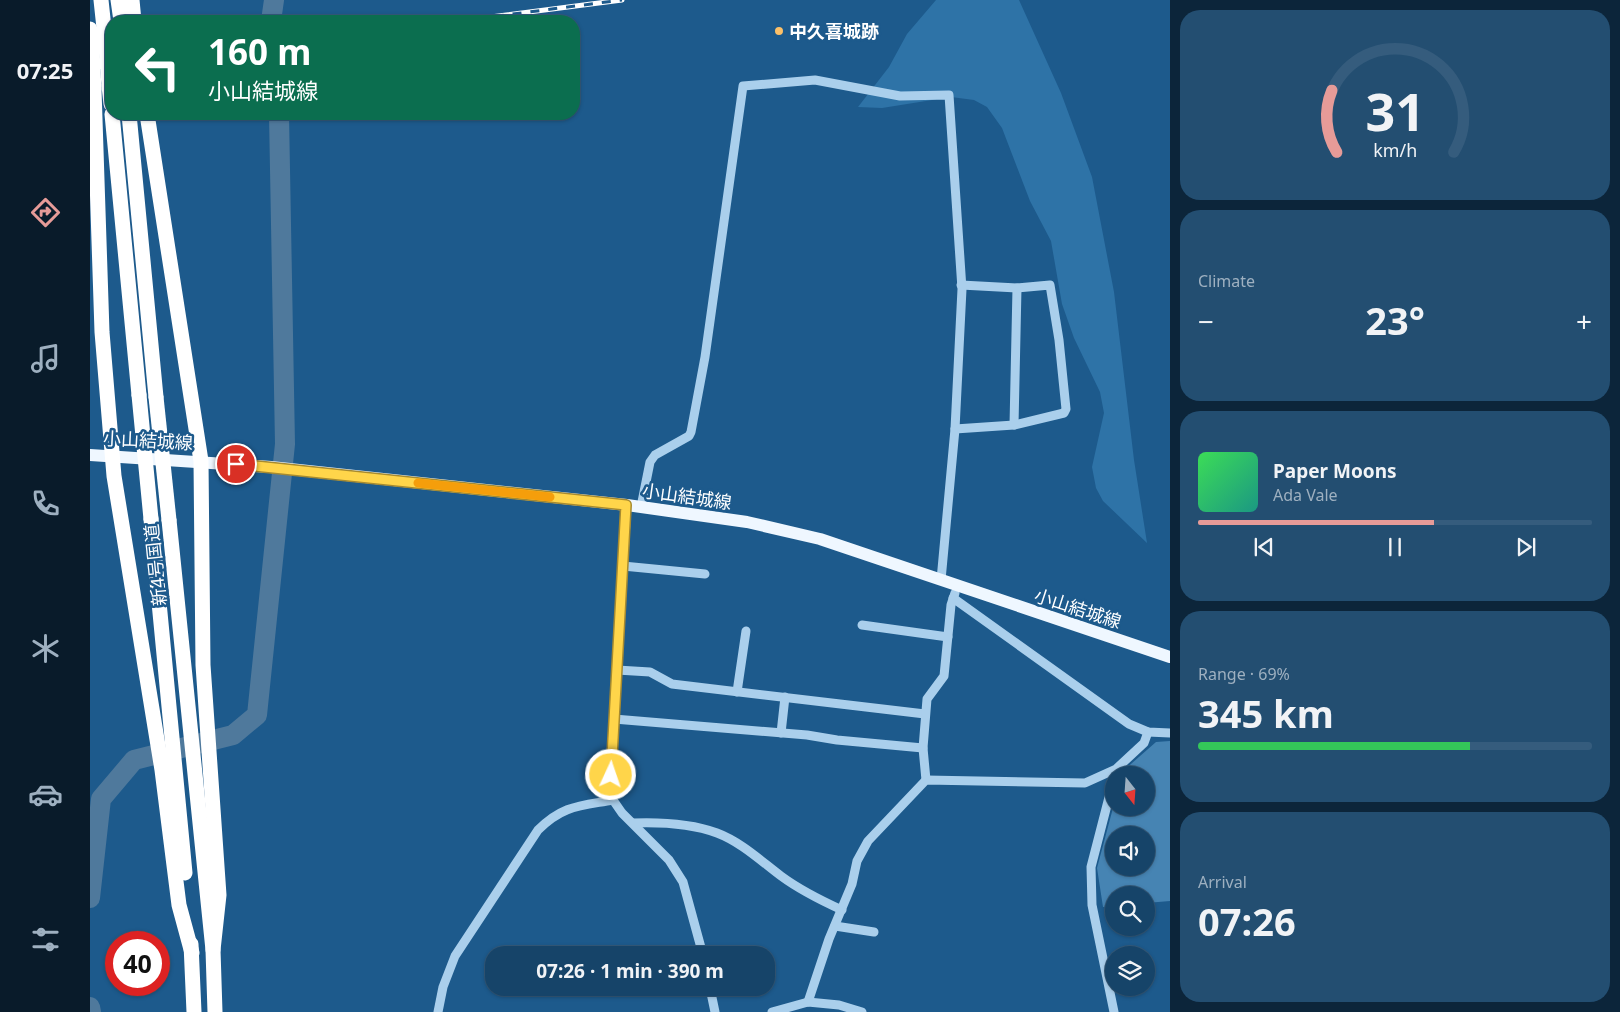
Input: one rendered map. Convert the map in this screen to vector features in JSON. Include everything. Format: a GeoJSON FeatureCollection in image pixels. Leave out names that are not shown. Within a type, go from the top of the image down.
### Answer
{"type":"FeatureCollection","features":[{"type":"Feature","properties":{"kind":"highway"},"geometry":{"type":"LineString","coordinates":[[101,0],[99,48],[94,89],[102,332],[112,455],[157,742],[169,767]]}},
{"type":"Feature","properties":{"kind":"highway"},"geometry":{"type":"LineString","coordinates":[[118,0],[119,15]]}},
{"type":"Feature","properties":{"kind":"highway"},"geometry":{"type":"LineString","coordinates":[[132,0],[133,15]]}},
{"type":"Feature","properties":{"kind":"highway"},"geometry":{"type":"LineString","coordinates":[[90,29],[99,48],[105,69]]}},
{"type":"Feature","properties":{"kind":"highway","name":"新4号国道"},"geometry":{"type":"LineString","coordinates":[[113,120],[173,737],[169,767],[192,953],[194,1012]]}},
{"type":"Feature","properties":{"kind":"highway","name":"新4号国道"},"geometry":{"type":"LineString","coordinates":[[130,120],[192,761],[213,950],[215,1012]]}},
{"type":"Feature","properties":{"kind":"highway"},"geometry":{"type":"LineString","coordinates":[[148,120],[201,461],[203,665],[219,895],[213,950]]}},
{"type":"Feature","properties":{"kind":"main road","name":"小山結城線"},"geometry":{"type":"LineString","coordinates":[[90,455],[271,467],[626,505],[764,525],[820,539],[941,580],[955,592],[1170,657]]}},
{"type":"Feature","properties":{"kind":"street"},"geometry":{"type":"LineString","coordinates":[[641,507],[650,462],[655,455],[689,436],[691,432],[705,357],[743,86],[815,80],[900,96],[949,95],[961,285],[955,429],[941,580]]}},
{"type":"Feature","properties":{"kind":"street"},"geometry":{"type":"LineString","coordinates":[[955,429],[1014,425],[1064,413],[1066,409],[1059,340],[1050,285],[1017,288],[961,285]]}},
{"type":"Feature","properties":{"kind":"street"},"geometry":{"type":"LineString","coordinates":[[1014,425],[1017,288]]}},
{"type":"Feature","properties":{"kind":"street"},"geometry":{"type":"LineString","coordinates":[[626,505],[611,775],[614,800],[622,813],[670,860],[683,882],[701,946]]}},
{"type":"Feature","properties":{"kind":"street"},"geometry":{"type":"LineString","coordinates":[[623,566],[705,574]]}},
{"type":"Feature","properties":{"kind":"street"},"geometry":{"type":"LineString","coordinates":[[926,780],[923,748],[927,699],[944,676],[955,592],[1129,724],[1148,732],[1170,733]]}},
{"type":"Feature","properties":{"kind":"street"},"geometry":{"type":"LineString","coordinates":[[862,625],[948,637]]}},
{"type":"Feature","properties":{"kind":"street"},"geometry":{"type":"LineString","coordinates":[[737,692],[746,631]]}},
{"type":"Feature","properties":{"kind":"street"},"geometry":{"type":"LineString","coordinates":[[617,670],[650,672],[672,684],[926,714]]}},
{"type":"Feature","properties":{"kind":"street"},"geometry":{"type":"LineString","coordinates":[[781,733],[785,697]]}},
{"type":"Feature","properties":{"kind":"street"},"geometry":{"type":"LineString","coordinates":[[614,719],[781,733],[923,748]]}},
{"type":"Feature","properties":{"kind":"street"},"geometry":{"type":"LineString","coordinates":[[1122,766],[1144,743],[1148,732]]}},
{"type":"Feature","properties":{"kind":"street"},"geometry":{"type":"LineString","coordinates":[[808,1002],[852,884],[857,861],[868,841],[926,780],[1085,783],[1105,777]]}},
{"type":"Feature","properties":{"kind":"street"},"geometry":{"type":"LineString","coordinates":[[438,1012],[443,987],[455,956],[538,830],[554,814],[573,807],[614,800]]}},
{"type":"Feature","properties":{"kind":"street"},"geometry":{"type":"LineString","coordinates":[[1105,813],[1091,868],[1092,905],[1114,1012]]}},
{"type":"Feature","properties":{"kind":"street"},"geometry":{"type":"LineString","coordinates":[[633,823],[662,822],[691,826],[718,833],[746,848],[810,895],[842,910]]}},
{"type":"Feature","properties":{"kind":"street"},"geometry":{"type":"LineString","coordinates":[[835,926],[874,932]]}},
{"type":"Feature","properties":{"kind":"street"},"geometry":{"type":"LineString","coordinates":[[712,996],[715,1012]]}},
{"type":"Feature","properties":{"kind":"street"},"geometry":{"type":"LineString","coordinates":[[772,1012],[808,1002],[839,1006],[862,1012]]}},
{"type":"Feature","properties":{"kind":"shaded area"},"geometry":{"type":"Polygon","coordinates":[[[936,0],[1019,0],[1061,93],[1092,177],[1114,292],[1134,460],[1147,543],[1103,501],[1096,488],[1092,467],[1104,413],[1100,392],[1074,338],[1062,304],[1051,241],[1030,201],[1002,128],[987,107],[974,100],[951,97],[882,108],[858,107],[889,67],[907,34],[936,0]]]}},
{"type":"Feature","properties":{"kind":"building"},"geometry":{"type":"Polygon","coordinates":[[[1170,741],[1170,901],[1155,902],[1155,886],[1105,886],[1105,907],[1103,907],[1097,868],[1105,838],[1105,876],[1155,876],[1155,826],[1108,826],[1111,816],[1155,816],[1155,766],[1129,766],[1156,742],[1170,741]]]}},
{"type":"Feature","properties":{"kind":"waterway"},"geometry":{"type":"LineString","coordinates":[[272,15],[274,0]]}},
{"type":"Feature","properties":{"kind":"waterway"},"geometry":{"type":"LineString","coordinates":[[90,898],[101,799],[134,760],[233,735],[257,715],[285,444],[279,120]]}},
{"type":"Feature","properties":{"kind":"waterway"},"geometry":{"type":"LineString","coordinates":[[90,1007],[91,1012]]}},
{"type":"Feature","properties":{"kind":"railway"},"geometry":{"type":"LineString","coordinates":[[506,15],[622,0]]}},
{"type":"Feature","properties":{"kind":"railway"},"geometry":{"type":"LineString","coordinates":[[90,68],[105,66]]}},
{"type":"Feature","properties":{"kind":"slow traffic"},"geometry":{"type":"LineString","coordinates":[[418,483],[550,497]]}},
{"type":"Feature","properties":{"kind":"place","name":"中久喜城跡"},"geometry":{"type":"Point","coordinates":[779,31]}},
{"type":"Feature","properties":{"kind":"route"},"geometry":{"type":"LineString","coordinates":[[236,464],[626,505],[611,775]]}}]}
